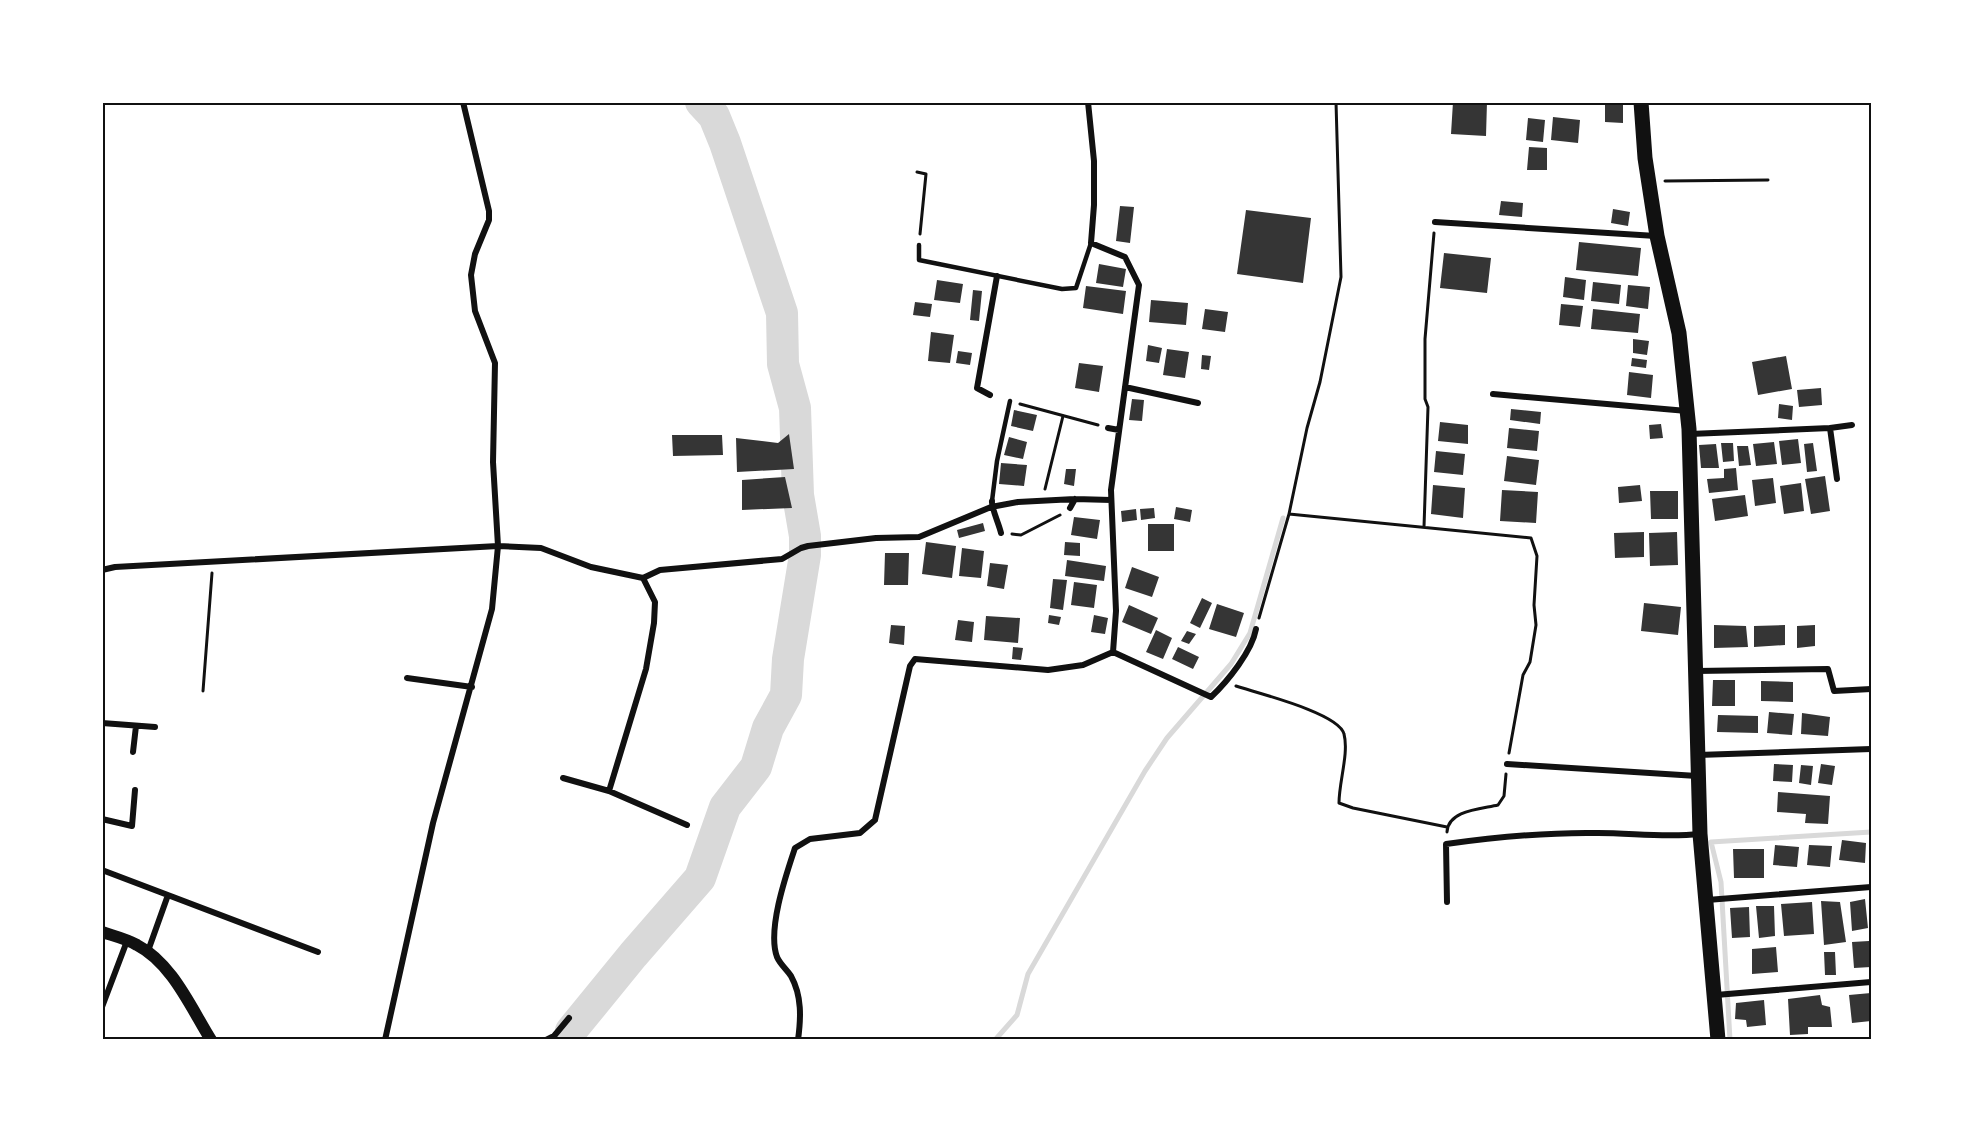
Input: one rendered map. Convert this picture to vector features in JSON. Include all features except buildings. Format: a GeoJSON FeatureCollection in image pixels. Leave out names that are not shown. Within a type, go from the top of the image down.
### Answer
{"type":"FeatureCollection","features":[{"type":"Feature","properties":{"kind":"main road"},"geometry":{"type":"LineString","coordinates":[[1641,102],[1648,181],[1657,236],[1679,333],[1689,434],[1700,834],[1712,899],[1719,995],[1718,1040]]}},
{"type":"Feature","properties":{"kind":"main road"},"geometry":{"type":"LineString","coordinates":[[102,932],[127,940],[148,951],[170,973],[211,1040]]}},
{"type":"Feature","properties":{"kind":"street"},"geometry":{"type":"LineString","coordinates":[[385,1040],[433,823],[492,609],[498,546],[493,462],[495,363],[475,311],[471,275],[489,220],[489,211],[463,102]]}},
{"type":"Feature","properties":{"kind":"street"},"geometry":{"type":"LineString","coordinates":[[1088,102],[1094,161],[1094,205],[1090,243],[1125,256],[1139,285],[1111,490],[1116,611],[1113,652]]}},
{"type":"Feature","properties":{"kind":"street"},"geometry":{"type":"LineString","coordinates":[[1435,222],[1657,236]]}},
{"type":"Feature","properties":{"kind":"street"},"geometry":{"type":"LineString","coordinates":[[990,395],[977,388],[997,276]]}},
{"type":"Feature","properties":{"kind":"street"},"geometry":{"type":"LineString","coordinates":[[1125,387],[1198,403]]}},
{"type":"Feature","properties":{"kind":"street"},"geometry":{"type":"LineString","coordinates":[[1493,394],[1687,411]]}},
{"type":"Feature","properties":{"kind":"street"},"geometry":{"type":"LineString","coordinates":[[1689,434],[1830,429],[1852,425]]}},
{"type":"Feature","properties":{"kind":"street"},"geometry":{"type":"LineString","coordinates":[[1108,428],[1119,430]]}},
{"type":"Feature","properties":{"kind":"street"},"geometry":{"type":"LineString","coordinates":[[1830,429],[1837,479]]}},
{"type":"Feature","properties":{"kind":"street"},"geometry":{"type":"LineString","coordinates":[[102,570],[498,546],[541,548],[591,567],[643,578],[660,570],[782,558],[805,547],[876,538],[918,537],[992,504],[1045,498],[1111,500]]}},
{"type":"Feature","properties":{"kind":"street"},"geometry":{"type":"LineString","coordinates":[[1070,508],[1075,499]]}},
{"type":"Feature","properties":{"kind":"street"},"geometry":{"type":"LineString","coordinates":[[992,504],[998,516],[1001,533]]}},
{"type":"Feature","properties":{"kind":"street"},"geometry":{"type":"LineString","coordinates":[[609,791],[646,669],[652,635],[655,602],[643,578]]}},
{"type":"Feature","properties":{"kind":"street"},"geometry":{"type":"LineString","coordinates":[[798,1040],[800,1000],[791,976],[778,959],[774,938],[783,882],[795,848],[810,840],[860,833],[875,820],[910,666],[915,659],[1048,670],[1083,665],[1113,652],[1211,697],[1225,683],[1254,639],[1256,629]]}},
{"type":"Feature","properties":{"kind":"street"},"geometry":{"type":"LineString","coordinates":[[1695,671],[1828,669],[1834,691],[1871,689]]}},
{"type":"Feature","properties":{"kind":"street"},"geometry":{"type":"LineString","coordinates":[[408,678],[472,687]]}},
{"type":"Feature","properties":{"kind":"street"},"geometry":{"type":"LineString","coordinates":[[102,723],[155,727]]}},
{"type":"Feature","properties":{"kind":"street"},"geometry":{"type":"LineString","coordinates":[[133,752],[136,726]]}},
{"type":"Feature","properties":{"kind":"street"},"geometry":{"type":"LineString","coordinates":[[1697,755],[1871,749]]}},
{"type":"Feature","properties":{"kind":"street"},"geometry":{"type":"LineString","coordinates":[[1508,764],[1698,776]]}},
{"type":"Feature","properties":{"kind":"street"},"geometry":{"type":"LineString","coordinates":[[563,778],[609,791],[687,825]]}},
{"type":"Feature","properties":{"kind":"street"},"geometry":{"type":"LineString","coordinates":[[102,819],[132,826],[135,790]]}},
{"type":"Feature","properties":{"kind":"street"},"geometry":{"type":"LineString","coordinates":[[1447,902],[1446,844],[1531,833],[1682,836],[1700,834]]}},
{"type":"Feature","properties":{"kind":"street"},"geometry":{"type":"LineString","coordinates":[[102,870],[318,952]]}},
{"type":"Feature","properties":{"kind":"street"},"geometry":{"type":"LineString","coordinates":[[1712,899],[1871,887]]}},
{"type":"Feature","properties":{"kind":"street"},"geometry":{"type":"LineString","coordinates":[[148,951],[168,895]]}},
{"type":"Feature","properties":{"kind":"street"},"geometry":{"type":"LineString","coordinates":[[102,1007],[127,940]]}},
{"type":"Feature","properties":{"kind":"street"},"geometry":{"type":"LineString","coordinates":[[1719,995],[1871,982]]}},
{"type":"Feature","properties":{"kind":"street"},"geometry":{"type":"LineString","coordinates":[[546,1040],[554,1036],[569,1018]]}},
{"type":"Feature","properties":{"kind":"lane"},"geometry":{"type":"LineString","coordinates":[[919,245],[919,261],[1062,289],[1076,288],[1090,243]]}},
{"type":"Feature","properties":{"kind":"lane"},"geometry":{"type":"LineString","coordinates":[[992,504],[997,461],[1010,401]]}},
{"type":"Feature","properties":{"kind":"path"},"geometry":{"type":"LineString","coordinates":[[1256,629],[1289,514],[1307,428],[1320,382],[1341,277],[1336,102]]}},
{"type":"Feature","properties":{"kind":"path"},"geometry":{"type":"LineString","coordinates":[[917,171],[926,174],[919,245]]}},
{"type":"Feature","properties":{"kind":"path"},"geometry":{"type":"LineString","coordinates":[[1648,181],[1768,180]]}},
{"type":"Feature","properties":{"kind":"path"},"geometry":{"type":"LineString","coordinates":[[1424,527],[1428,407],[1425,399],[1425,339],[1435,222]]}},
{"type":"Feature","properties":{"kind":"path"},"geometry":{"type":"LineString","coordinates":[[1010,401],[1108,428]]}},
{"type":"Feature","properties":{"kind":"path"},"geometry":{"type":"LineString","coordinates":[[1045,498],[1063,416]]}},
{"type":"Feature","properties":{"kind":"path"},"geometry":{"type":"LineString","coordinates":[[1001,533],[1021,535],[1070,508]]}},
{"type":"Feature","properties":{"kind":"path"},"geometry":{"type":"LineString","coordinates":[[1289,514],[1531,538],[1537,556],[1534,605],[1536,625],[1530,662],[1523,675],[1504,796],[1498,805],[1461,813],[1453,818],[1447,827],[1446,844]]}},
{"type":"Feature","properties":{"kind":"path"},"geometry":{"type":"LineString","coordinates":[[203,691],[212,562]]}},
{"type":"Feature","properties":{"kind":"path"},"geometry":{"type":"LineString","coordinates":[[1225,683],[1303,707],[1335,721],[1344,731],[1345,743],[1339,803],[1353,808],[1447,827]]}},
{"type":"Feature","properties":{"kind":"waterway"},"geometry":{"type":"LineString","coordinates":[[571,1031],[700,878],[725,807],[756,767],[768,728],[786,695],[788,659],[805,555],[805,536],[798,495],[795,408],[783,364],[782,313],[725,143],[714,116],[701,102]]}},
{"type":"Feature","properties":{"kind":"waterway"},"geometry":{"type":"LineString","coordinates":[[995,1040],[1017,1015],[1028,974],[1145,771],[1167,738],[1231,664],[1250,633],[1283,518]]}},
{"type":"Feature","properties":{"kind":"waterway"},"geometry":{"type":"LineString","coordinates":[[1730,1040],[1721,882],[1711,842],[1871,832]]}}]}
